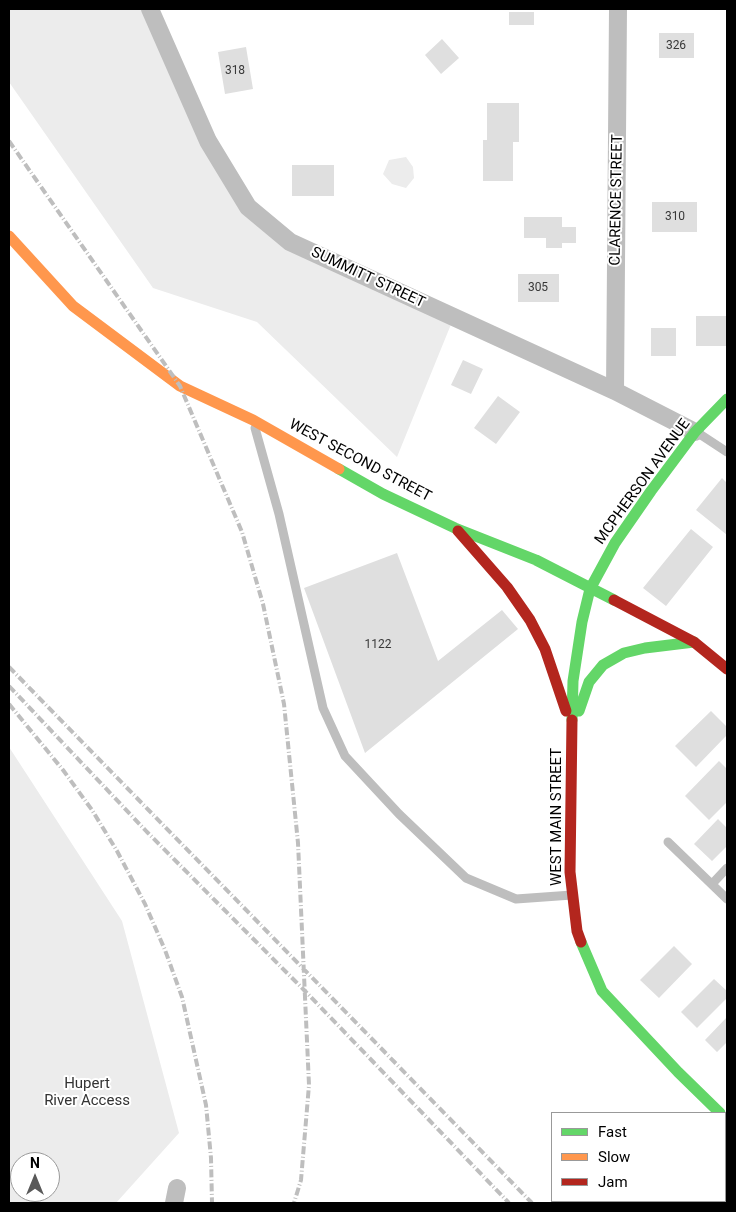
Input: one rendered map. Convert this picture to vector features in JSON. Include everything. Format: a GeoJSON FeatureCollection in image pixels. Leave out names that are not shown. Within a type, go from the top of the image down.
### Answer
{"type":"FeatureCollection","features":[{"type":"Feature","properties":{"kind":"main road","name":"WEST SECOND STREET"},"geometry":{"type":"LineString","coordinates":[[9,236],[73,306],[180,386],[253,420],[383,494],[455,528],[536,560],[694,642],[727,669]]}},
{"type":"Feature","properties":{"kind":"main road","name":"MCPHERSON AVENUE"},"geometry":{"type":"LineString","coordinates":[[590,589],[615,543],[695,432],[727,399]]}},
{"type":"Feature","properties":{"kind":"main road"},"geometry":{"type":"LineString","coordinates":[[455,528],[507,587],[530,620],[545,649],[572,730]]}},
{"type":"Feature","properties":{"kind":"main road","name":"WEST MAIN STREET"},"geometry":{"type":"LineString","coordinates":[[590,589],[582,622],[573,681],[570,872],[577,931],[602,991],[678,1072],[719,1112]]}},
{"type":"Feature","properties":{"kind":"main road"},"geometry":{"type":"LineString","coordinates":[[572,730],[589,682],[603,665],[624,653],[645,648],[694,642]]}},
{"type":"Feature","properties":{"kind":"street","name":"SUMMITT STREET"},"geometry":{"type":"LineString","coordinates":[[150,9],[213,149],[248,207],[290,242],[615,391],[695,432]]}},
{"type":"Feature","properties":{"kind":"street","name":"CLARENCE STREET"},"geometry":{"type":"LineString","coordinates":[[615,391],[618,9]]}},
{"type":"Feature","properties":{"kind":"lane"},"geometry":{"type":"LineString","coordinates":[[253,420],[279,514],[323,708],[345,756],[399,814],[466,878],[516,900],[573,895]]}},
{"type":"Feature","properties":{"kind":"lane"},"geometry":{"type":"LineString","coordinates":[[695,432],[727,452]]}},
{"type":"Feature","properties":{"kind":"lane"},"geometry":{"type":"LineString","coordinates":[[668,842],[727,899]]}},
{"type":"Feature","properties":{"kind":"lane"},"geometry":{"type":"LineString","coordinates":[[712,884],[727,868]]}},
{"type":"Feature","properties":{"kind":"green space"},"geometry":{"type":"Polygon","coordinates":[[[9,9],[150,9],[248,207],[290,242],[454,317],[397,457],[257,322],[153,288],[9,82],[9,9]]]}},
{"type":"Feature","properties":{"kind":"green space"},"geometry":{"type":"Polygon","coordinates":[[[406,157],[413,167],[414,178],[406,188],[392,184],[383,174],[389,160],[406,157]]]}},
{"type":"Feature","properties":{"kind":"green space","name":"Hupert River Access"},"geometry":{"type":"Polygon","coordinates":[[[9,747],[122,921],[179,1133],[116,1203],[9,1203],[9,747]]]}},
{"type":"Feature","properties":{"kind":"building"},"geometry":{"type":"Polygon","coordinates":[[[509,12],[534,12],[534,25],[509,25],[509,12]]]}},
{"type":"Feature","properties":{"kind":"building"},"geometry":{"type":"Polygon","coordinates":[[[659,33],[694,33],[694,58],[659,58],[659,33]]]}},
{"type":"Feature","properties":{"kind":"building"},"geometry":{"type":"Polygon","coordinates":[[[442,39],[459,58],[441,74],[425,55],[442,39]]]}},
{"type":"Feature","properties":{"kind":"building"},"geometry":{"type":"Polygon","coordinates":[[[246,47],[253,89],[225,94],[218,52],[246,47]]]}},
{"type":"Feature","properties":{"kind":"building"},"geometry":{"type":"Polygon","coordinates":[[[487,103],[519,103],[519,142],[513,142],[513,181],[483,181],[483,140],[487,140],[487,103]]]}},
{"type":"Feature","properties":{"kind":"building"},"geometry":{"type":"Polygon","coordinates":[[[292,165],[334,165],[334,196],[292,196],[292,165]]]}},
{"type":"Feature","properties":{"kind":"building"},"geometry":{"type":"Polygon","coordinates":[[[652,202],[697,202],[697,232],[652,232],[652,202]]]}},
{"type":"Feature","properties":{"kind":"building"},"geometry":{"type":"Polygon","coordinates":[[[524,217],[562,217],[562,227],[576,227],[576,243],[562,243],[562,248],[546,248],[546,238],[524,238],[524,217]]]}},
{"type":"Feature","properties":{"kind":"building"},"geometry":{"type":"Polygon","coordinates":[[[518,274],[559,274],[559,302],[518,302],[518,274]]]}},
{"type":"Feature","properties":{"kind":"building"},"geometry":{"type":"Polygon","coordinates":[[[696,316],[727,316],[727,346],[696,346],[696,316]]]}},
{"type":"Feature","properties":{"kind":"building"},"geometry":{"type":"Polygon","coordinates":[[[651,328],[676,328],[676,356],[651,356],[651,328]]]}},
{"type":"Feature","properties":{"kind":"building"},"geometry":{"type":"Polygon","coordinates":[[[463,360],[483,369],[471,394],[451,385],[463,360]]]}},
{"type":"Feature","properties":{"kind":"building"},"geometry":{"type":"Polygon","coordinates":[[[498,396],[520,412],[496,444],[474,428],[498,396]]]}},
{"type":"Feature","properties":{"kind":"building"},"geometry":{"type":"Polygon","coordinates":[[[722,478],[727,483],[727,535],[696,510],[722,478]]]}},
{"type":"Feature","properties":{"kind":"building"},"geometry":{"type":"Polygon","coordinates":[[[691,529],[713,547],[666,606],[643,588],[691,529]]]}},
{"type":"Feature","properties":{"kind":"building"},"geometry":{"type":"Polygon","coordinates":[[[397,553],[438,661],[502,610],[518,629],[365,753],[304,588],[397,553]]]}},
{"type":"Feature","properties":{"kind":"building"},"geometry":{"type":"Polygon","coordinates":[[[711,711],[727,727],[727,735],[696,767],[675,746],[711,711]]]}},
{"type":"Feature","properties":{"kind":"building"},"geometry":{"type":"Polygon","coordinates":[[[719,761],[727,769],[727,802],[709,820],[685,796],[719,761]]]}},
{"type":"Feature","properties":{"kind":"building"},"geometry":{"type":"Polygon","coordinates":[[[718,819],[727,828],[727,846],[712,861],[694,844],[718,819]]]}},
{"type":"Feature","properties":{"kind":"building"},"geometry":{"type":"Polygon","coordinates":[[[674,946],[692,964],[659,998],[640,980],[674,946]]]}},
{"type":"Feature","properties":{"kind":"building"},"geometry":{"type":"Polygon","coordinates":[[[714,979],[727,991],[727,998],[697,1028],[681,1012],[714,979]]]}},
{"type":"Feature","properties":{"kind":"building"},"geometry":{"type":"Polygon","coordinates":[[[727,1017],[727,1042],[717,1052],[705,1040],[727,1017]]]}},
{"type":"Feature","properties":{"kind":"railway"},"geometry":{"type":"LineString","coordinates":[[9,141],[180,386],[242,532],[263,604],[284,704],[298,843],[309,1085],[301,1180],[294,1203]]}},
{"type":"Feature","properties":{"kind":"railway"},"geometry":{"type":"LineString","coordinates":[[9,667],[532,1203]]}},
{"type":"Feature","properties":{"kind":"railway"},"geometry":{"type":"LineString","coordinates":[[9,686],[147,832],[304,990],[509,1203]]}},
{"type":"Feature","properties":{"kind":"railway"},"geometry":{"type":"LineString","coordinates":[[9,704],[63,770],[92,810],[117,851],[145,904],[165,950],[182,997],[206,1105],[211,1158],[212,1203]]}},
{"type":"Feature","properties":{"kind":"traffic: fast"},"geometry":{"type":"LineString","coordinates":[[572,720],[573,681],[582,622],[590,589],[615,543],[651,491],[695,432],[727,399]]}},
{"type":"Feature","properties":{"kind":"traffic: fast"},"geometry":{"type":"LineString","coordinates":[[339,469],[383,494],[455,528],[536,560],[614,600]]}},
{"type":"Feature","properties":{"kind":"traffic: fast"},"geometry":{"type":"LineString","coordinates":[[579,711],[589,682],[603,665],[624,653],[645,648],[694,642]]}},
{"type":"Feature","properties":{"kind":"traffic: fast"},"geometry":{"type":"LineString","coordinates":[[581,942],[602,991],[678,1072],[719,1112]]}},
{"type":"Feature","properties":{"kind":"traffic: slow"},"geometry":{"type":"LineString","coordinates":[[9,236],[73,306],[180,386],[253,420],[339,469]]}},
{"type":"Feature","properties":{"kind":"traffic: jam"},"geometry":{"type":"LineString","coordinates":[[458,531],[507,587],[530,620],[545,649],[566,711]]}},
{"type":"Feature","properties":{"kind":"traffic: jam"},"geometry":{"type":"LineString","coordinates":[[614,600],[694,642],[727,669]]}},
{"type":"Feature","properties":{"kind":"traffic: jam"},"geometry":{"type":"LineString","coordinates":[[572,720],[570,872],[577,931],[581,942]]}}]}
